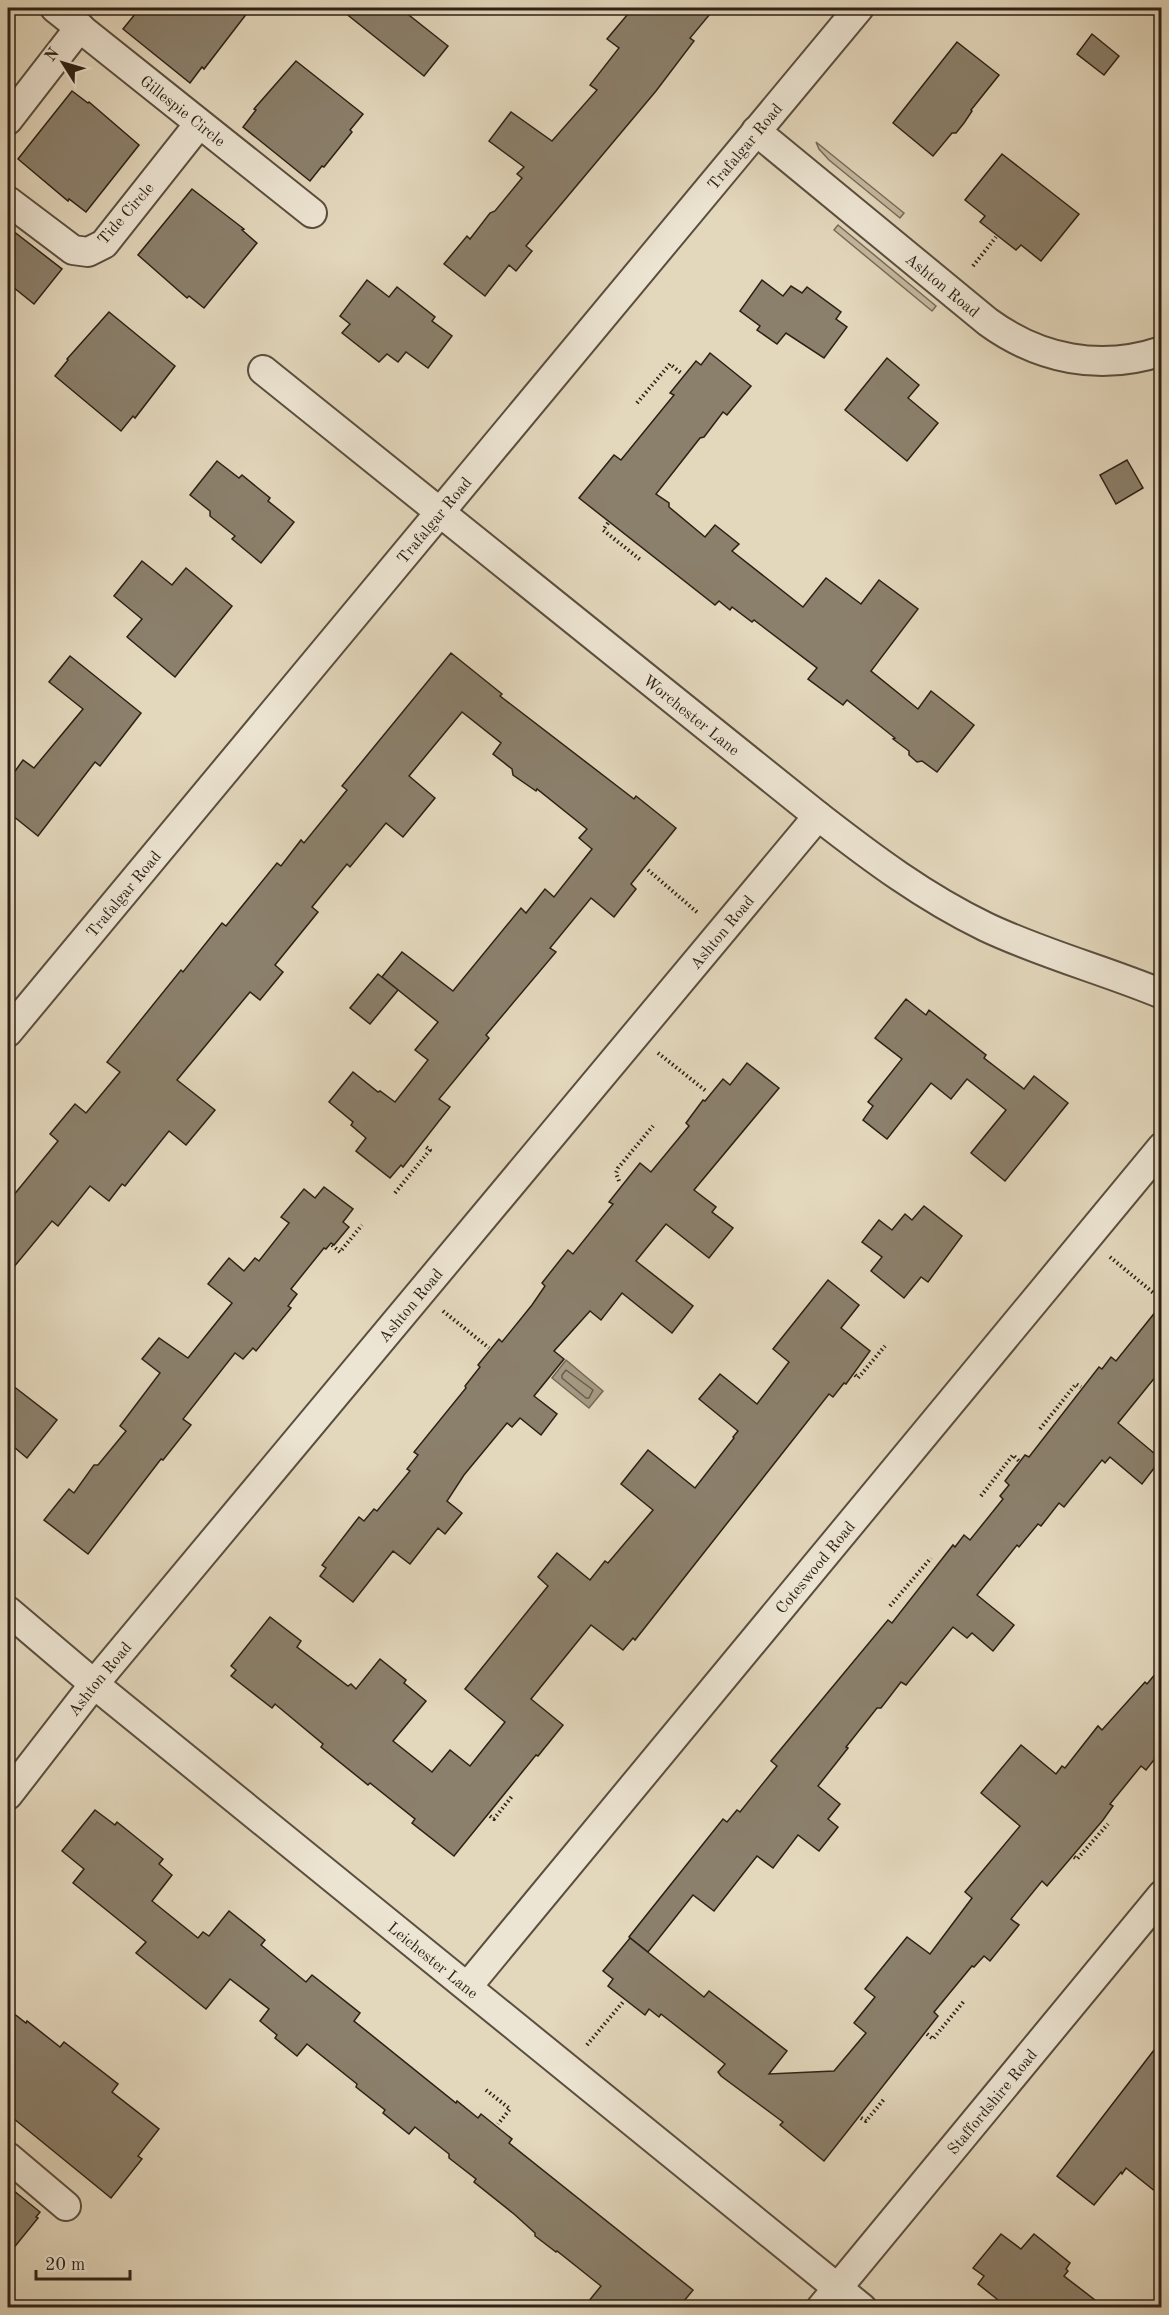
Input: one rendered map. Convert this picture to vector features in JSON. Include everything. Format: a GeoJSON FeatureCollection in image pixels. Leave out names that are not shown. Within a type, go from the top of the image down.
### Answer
{"type":"FeatureCollection","features":[{"type":"Feature","properties":{"kind":"street","name":"Gillespie Circle"},"geometry":{"type":"LineString","coordinates":[[55,8],[312,213]]}},
{"type":"Feature","properties":{"kind":"street","name":"Trafalgar Road"},"geometry":{"type":"LineString","coordinates":[[8,1032],[438,511],[859,8]]}},
{"type":"Feature","properties":{"kind":"street"},"geometry":{"type":"LineString","coordinates":[[8,120],[80,27]]}},
{"type":"Feature","properties":{"kind":"street","name":"Tide Circle"},"geometry":{"type":"LineString","coordinates":[[8,201],[73,250],[88,252],[104,244],[198,124]]}},
{"type":"Feature","properties":{"kind":"street","name":"Ashton Road"},"geometry":{"type":"LineString","coordinates":[[756,131],[988,322],[1019,342],[1060,358],[1084,361],[1112,362],[1161,351]]}},
{"type":"Feature","properties":{"kind":"street","name":"Worchester Lane"},"geometry":{"type":"LineString","coordinates":[[263,370],[885,868],[925,895],[986,927],[1048,954],[1122,977],[1161,994]]}},
{"type":"Feature","properties":{"kind":"street","name":"Ashton Road"},"geometry":{"type":"LineString","coordinates":[[8,1795],[94,1684],[818,816]]}},
{"type":"Feature","properties":{"kind":"street","name":"Coteswood Road"},"geometry":{"type":"LineString","coordinates":[[468,1986],[1161,1147]]}},
{"type":"Feature","properties":{"kind":"street","name":"Leichester Lane"},"geometry":{"type":"LineString","coordinates":[[8,1611],[94,1684],[468,1986],[829,2297],[862,2307]]}},
{"type":"Feature","properties":{"kind":"street","name":"Staffordshire Road"},"geometry":{"type":"LineString","coordinates":[[829,2297],[1161,1895]]}},
{"type":"Feature","properties":{"kind":"street"},"geometry":{"type":"LineString","coordinates":[[8,2157],[66,2206]]}},
{"type":"Feature","properties":{"kind":"path"},"geometry":{"type":"LineString","coordinates":[[973,266],[996,237]]}},
{"type":"Feature","properties":{"kind":"path"},"geometry":{"type":"LineString","coordinates":[[637,403],[670,364],[682,374]]}},
{"type":"Feature","properties":{"kind":"path"},"geometry":{"type":"LineString","coordinates":[[608,523],[603,530],[642,561]]}},
{"type":"Feature","properties":{"kind":"path"},"geometry":{"type":"LineString","coordinates":[[648,870],[703,918]]}},
{"type":"Feature","properties":{"kind":"path"},"geometry":{"type":"LineString","coordinates":[[652,1049],[706,1091]]}},
{"type":"Feature","properties":{"kind":"path"},"geometry":{"type":"LineString","coordinates":[[619,1181],[616,1173],[618,1168],[653,1126]]}},
{"type":"Feature","properties":{"kind":"path"},"geometry":{"type":"LineString","coordinates":[[395,1193],[430,1150],[425,1146]]}},
{"type":"Feature","properties":{"kind":"path"},"geometry":{"type":"LineString","coordinates":[[332,1245],[340,1252],[362,1225]]}},
{"type":"Feature","properties":{"kind":"path"},"geometry":{"type":"LineString","coordinates":[[1104,1252],[1156,1294]]}},
{"type":"Feature","properties":{"kind":"path"},"geometry":{"type":"LineString","coordinates":[[437,1307],[489,1348]]}},
{"type":"Feature","properties":{"kind":"path"},"geometry":{"type":"LineString","coordinates":[[855,1375],[858,1378],[885,1346]]}},
{"type":"Feature","properties":{"kind":"path"},"geometry":{"type":"LineString","coordinates":[[1040,1429],[1076,1384],[1081,1387]]}},
{"type":"Feature","properties":{"kind":"path"},"geometry":{"type":"LineString","coordinates":[[981,1496],[1013,1455],[1019,1461]]}},
{"type":"Feature","properties":{"kind":"path"},"geometry":{"type":"LineString","coordinates":[[890,1606],[931,1558]]}},
{"type":"Feature","properties":{"kind":"path"},"geometry":{"type":"LineString","coordinates":[[490,1816],[494,1819],[513,1795]]}},
{"type":"Feature","properties":{"kind":"path"},"geometry":{"type":"LineString","coordinates":[[1074,1857],[1077,1859],[1108,1824]]}},
{"type":"Feature","properties":{"kind":"path"},"geometry":{"type":"LineString","coordinates":[[927,2034],[933,2039],[964,2001]]}},
{"type":"Feature","properties":{"kind":"path"},"geometry":{"type":"LineString","coordinates":[[583,2050],[623,2002]]}},
{"type":"Feature","properties":{"kind":"path"},"geometry":{"type":"LineString","coordinates":[[486,2090],[510,2109],[498,2124]]}},
{"type":"Feature","properties":{"kind":"path"},"geometry":{"type":"LineString","coordinates":[[861,2118],[866,2121],[885,2097]]}},
{"type":"Feature","properties":{"kind":"shaded area"},"geometry":{"type":"Polygon","coordinates":[[[816,142],[904,213],[900,218],[829,160],[816,142]]]}},
{"type":"Feature","properties":{"kind":"shaded area"},"geometry":{"type":"Polygon","coordinates":[[[838,225],[936,306],[932,311],[834,230],[838,225]]]}},
{"type":"Feature","properties":{"kind":"water"},"geometry":{"type":"Polygon","coordinates":[[[566,1360],[603,1391],[589,1408],[552,1378],[566,1360]]]}},
{"type":"Feature","properties":{"kind":"building"},"geometry":{"type":"Polygon","coordinates":[[[140,8],[251,8],[204,69],[202,67],[190,83],[123,29],[140,8]]]}},
{"type":"Feature","properties":{"kind":"building"},"geometry":{"type":"Polygon","coordinates":[[[339,8],[400,8],[448,46],[424,76],[339,8]]]}},
{"type":"Feature","properties":{"kind":"building"},"geometry":{"type":"Polygon","coordinates":[[[633,8],[715,8],[690,38],[694,41],[656,91],[526,246],[532,251],[516,271],[509,265],[485,296],[444,264],[467,236],[470,239],[522,178],[517,174],[524,167],[489,141],[511,112],[552,141],[597,90],[590,85],[619,48],[607,39],[633,8]]]}},
{"type":"Feature","properties":{"kind":"building"},"geometry":{"type":"Polygon","coordinates":[[[1092,34],[1119,56],[1104,75],[1077,54],[1092,34]]]}},
{"type":"Feature","properties":{"kind":"building"},"geometry":{"type":"Polygon","coordinates":[[[957,42],[999,75],[956,133],[952,133],[933,156],[893,123],[957,42]]]}},
{"type":"Feature","properties":{"kind":"building"},"geometry":{"type":"Polygon","coordinates":[[[296,61],[363,114],[350,130],[352,132],[310,181],[243,127],[256,110],[254,109],[296,61]]]}},
{"type":"Feature","properties":{"kind":"building"},"geometry":{"type":"Polygon","coordinates":[[[72,91],[89,102],[139,145],[86,212],[69,199],[68,201],[18,159],[72,91]]]}},
{"type":"Feature","properties":{"kind":"building"},"geometry":{"type":"Polygon","coordinates":[[[1002,154],[1079,214],[1041,261],[1021,245],[1016,250],[980,222],[985,216],[965,200],[1002,154]]]}},
{"type":"Feature","properties":{"kind":"building"},"geometry":{"type":"Polygon","coordinates":[[[192,189],[244,229],[242,230],[257,243],[204,308],[189,296],[187,298],[138,255],[192,189]]]}},
{"type":"Feature","properties":{"kind":"building"},"geometry":{"type":"Polygon","coordinates":[[[8,227],[62,269],[34,304],[8,283],[8,227]]]}},
{"type":"Feature","properties":{"kind":"building"},"geometry":{"type":"Polygon","coordinates":[[[367,280],[389,297],[397,287],[435,317],[432,321],[452,336],[428,368],[406,352],[398,362],[387,354],[379,362],[342,333],[350,324],[340,316],[367,280]]]}},
{"type":"Feature","properties":{"kind":"building"},"geometry":{"type":"Polygon","coordinates":[[[762,280],[783,296],[791,286],[802,293],[807,287],[841,312],[836,319],[847,327],[824,358],[786,333],[777,344],[757,330],[760,326],[740,311],[762,280]]]}},
{"type":"Feature","properties":{"kind":"building"},"geometry":{"type":"Polygon","coordinates":[[[109,312],[175,366],[135,418],[133,416],[121,431],[55,376],[109,312]]]}},
{"type":"Feature","properties":{"kind":"building"},"geometry":{"type":"Polygon","coordinates":[[[710,353],[751,386],[727,415],[723,412],[704,437],[700,438],[656,494],[669,503],[669,507],[705,537],[715,525],[739,544],[732,551],[803,607],[826,578],[861,604],[879,580],[918,609],[871,671],[918,709],[931,691],[974,725],[937,772],[922,761],[917,762],[909,755],[909,751],[893,739],[895,738],[847,700],[843,705],[808,679],[817,668],[754,620],[752,622],[732,607],[730,610],[719,601],[715,605],[579,498],[614,455],[621,460],[674,395],[670,393],[696,361],[701,365],[710,353]]]}},
{"type":"Feature","properties":{"kind":"building"},"geometry":{"type":"Polygon","coordinates":[[[887,358],[919,385],[908,398],[938,423],[907,461],[845,410],[887,358]]]}},
{"type":"Feature","properties":{"kind":"building"},"geometry":{"type":"Polygon","coordinates":[[[1127,460],[1143,488],[1116,504],[1100,475],[1127,460]]]}},
{"type":"Feature","properties":{"kind":"building"},"geometry":{"type":"Polygon","coordinates":[[[217,461],[239,478],[242,475],[270,498],[268,501],[294,522],[261,563],[232,539],[235,536],[210,516],[210,511],[190,495],[217,461]]]}},
{"type":"Feature","properties":{"kind":"building"},"geometry":{"type":"Polygon","coordinates":[[[142,561],[172,585],[186,568],[232,606],[175,677],[127,637],[142,619],[114,596],[142,561]]]}},
{"type":"Feature","properties":{"kind":"building"},"geometry":{"type":"Polygon","coordinates":[[[451,653],[502,694],[500,696],[634,799],[636,796],[676,828],[631,884],[636,889],[614,917],[591,898],[550,948],[556,952],[486,1035],[489,1038],[439,1099],[450,1107],[403,1167],[401,1165],[390,1178],[356,1151],[366,1138],[351,1125],[353,1122],[329,1102],[353,1072],[395,1102],[428,1060],[415,1050],[438,1022],[382,977],[402,952],[453,991],[521,908],[526,913],[545,889],[554,897],[592,849],[579,838],[587,829],[537,789],[536,791],[513,775],[512,769],[493,754],[501,743],[462,712],[409,776],[435,798],[403,837],[386,823],[350,867],[347,864],[312,907],[318,912],[275,965],[283,972],[260,1000],[250,992],[177,1080],[215,1110],[186,1145],[169,1131],[125,1186],[122,1184],[109,1201],[90,1186],[58,1226],[52,1221],[8,1274],[8,1202],[58,1141],[50,1134],[75,1104],[86,1113],[120,1072],[107,1062],[222,923],[226,926],[277,863],[281,866],[301,840],[304,843],[347,790],[342,786],[451,653]]]}},
{"type":"Feature","properties":{"kind":"building"},"geometry":{"type":"Polygon","coordinates":[[[70,656],[141,713],[100,766],[95,762],[38,836],[8,812],[8,781],[23,760],[34,768],[83,709],[49,682],[70,656]]]}},
{"type":"Feature","properties":{"kind":"building"},"geometry":{"type":"Polygon","coordinates":[[[378,974],[398,990],[370,1024],[350,1008],[378,974]]]}},
{"type":"Feature","properties":{"kind":"building"},"geometry":{"type":"Polygon","coordinates":[[[906,999],[926,1015],[929,1010],[986,1055],[984,1058],[1024,1089],[1034,1076],[1068,1103],[1005,1181],[971,1153],[1006,1110],[967,1079],[951,1099],[931,1083],[887,1139],[863,1120],[873,1106],[868,1102],[902,1059],[875,1038],[906,999]]]}},
{"type":"Feature","properties":{"kind":"building"},"geometry":{"type":"Polygon","coordinates":[[[747,1063],[779,1088],[694,1190],[716,1207],[712,1212],[733,1228],[709,1258],[666,1224],[636,1261],[693,1306],[672,1333],[622,1293],[601,1320],[590,1311],[554,1351],[564,1359],[534,1396],[557,1414],[541,1435],[520,1418],[512,1427],[507,1423],[464,1475],[447,1501],[462,1513],[445,1534],[438,1528],[410,1564],[393,1551],[353,1602],[320,1576],[326,1568],[322,1565],[359,1517],[364,1521],[374,1509],[377,1511],[410,1471],[407,1469],[418,1455],[414,1452],[466,1388],[465,1386],[480,1367],[478,1365],[499,1339],[502,1342],[532,1305],[545,1286],[542,1283],[568,1250],[573,1254],[613,1204],[609,1202],[640,1163],[651,1172],[689,1126],[686,1123],[703,1100],[705,1101],[723,1079],[730,1085],[747,1063]]]}},
{"type":"Feature","properties":{"kind":"building"},"geometry":{"type":"Polygon","coordinates":[[[324,1187],[353,1209],[343,1222],[349,1227],[334,1245],[331,1243],[326,1249],[324,1248],[291,1289],[297,1294],[288,1306],[291,1308],[256,1351],[253,1348],[243,1359],[235,1353],[183,1419],[191,1425],[163,1460],[161,1459],[88,1554],[44,1520],[69,1489],[74,1493],[94,1465],[98,1465],[126,1431],[120,1426],[160,1373],[142,1359],[159,1338],[188,1358],[232,1303],[208,1284],[229,1258],[244,1271],[255,1258],[259,1261],[289,1223],[281,1217],[304,1189],[315,1198],[324,1187]]]}},
{"type":"Feature","properties":{"kind":"building"},"geometry":{"type":"Polygon","coordinates":[[[924,1206],[962,1236],[928,1282],[921,1277],[904,1298],[871,1271],[882,1257],[862,1242],[879,1220],[892,1230],[905,1214],[912,1220],[924,1206]]]}},
{"type":"Feature","properties":{"kind":"building"},"geometry":{"type":"Polygon","coordinates":[[[828,1280],[859,1305],[841,1328],[870,1351],[846,1384],[844,1383],[833,1397],[829,1394],[635,1640],[633,1638],[623,1650],[591,1625],[531,1699],[563,1725],[454,1856],[412,1823],[415,1819],[321,1747],[323,1744],[275,1704],[272,1708],[231,1676],[236,1670],[231,1666],[270,1617],[301,1641],[297,1647],[348,1686],[351,1684],[356,1689],[380,1659],[406,1680],[404,1683],[426,1701],[393,1741],[432,1772],[450,1750],[470,1766],[505,1722],[465,1689],[548,1586],[538,1577],[557,1553],[590,1580],[605,1561],[608,1563],[653,1510],[621,1484],[648,1450],[695,1488],[738,1431],[699,1399],[720,1374],[757,1404],[789,1362],[773,1349],[828,1280]]]}},
{"type":"Feature","properties":{"kind":"building"},"geometry":{"type":"Polygon","coordinates":[[[1161,1305],[1161,1370],[1118,1423],[1161,1459],[1142,1484],[1110,1457],[1105,1463],[1102,1460],[1064,1507],[1059,1503],[1041,1526],[1038,1524],[1019,1547],[1017,1545],[977,1595],[1014,1625],[993,1651],[972,1633],[967,1638],[953,1627],[906,1685],[901,1682],[881,1708],[877,1708],[818,1786],[840,1804],[828,1819],[838,1827],[819,1851],[798,1835],[773,1868],[757,1856],[714,1911],[693,1895],[648,1952],[629,1937],[723,1819],[727,1822],[737,1810],[740,1812],[777,1766],[771,1761],[888,1620],[892,1623],[953,1545],[955,1547],[964,1535],[970,1540],[1003,1499],[1000,1496],[1009,1485],[1005,1481],[1025,1455],[1029,1457],[1099,1367],[1102,1369],[1111,1357],[1116,1361],[1161,1305]]]}},
{"type":"Feature","properties":{"kind":"building"},"geometry":{"type":"Polygon","coordinates":[[[8,1382],[57,1420],[27,1458],[8,1442],[8,1382]]]}},
{"type":"Feature","properties":{"kind":"building"},"geometry":{"type":"Polygon","coordinates":[[[1161,1667],[1161,1751],[1146,1770],[1141,1766],[1110,1804],[1113,1806],[1103,1820],[1047,1886],[1042,1881],[1011,1919],[1019,1925],[990,1961],[984,1956],[974,1967],[972,1966],[934,2012],[938,2016],[824,2161],[780,2125],[783,2122],[721,2076],[718,2072],[725,2064],[661,2014],[659,2017],[649,2009],[645,2015],[608,1986],[613,1979],[603,1971],[630,1938],[704,1997],[709,1991],[787,2051],[769,2074],[834,2071],[866,2033],[854,2023],[875,1997],[865,1989],[907,1937],[930,1954],[972,1898],[965,1892],[1020,1826],[981,1793],[1021,1745],[1056,1774],[1062,1766],[1065,1768],[1098,1726],[1102,1730],[1161,1667]]]}},
{"type":"Feature","properties":{"kind":"building"},"geometry":{"type":"Polygon","coordinates":[[[95,1810],[115,1825],[117,1822],[163,1859],[159,1864],[172,1875],[152,1901],[198,1938],[203,1932],[209,1936],[229,1911],[265,1940],[261,1945],[306,1982],[312,1975],[360,2013],[354,2021],[456,2103],[457,2101],[478,2118],[481,2114],[512,2139],[509,2143],[693,2290],[679,2307],[584,2307],[601,2286],[535,2236],[535,2233],[514,2214],[474,2182],[476,2179],[449,2158],[449,2154],[415,2127],[409,2134],[383,2113],[385,2110],[356,2087],[357,2084],[307,2044],[297,2056],[275,2038],[277,2035],[260,2021],[269,2009],[230,1979],[206,2009],[136,1953],[146,1942],[73,1883],[84,1869],[62,1851],[95,1810]]]}},
{"type":"Feature","properties":{"kind":"building"},"geometry":{"type":"Polygon","coordinates":[[[8,2009],[60,2047],[64,2042],[118,2084],[112,2092],[159,2129],[138,2156],[142,2159],[111,2198],[8,2114],[8,2009]]]}},
{"type":"Feature","properties":{"kind":"building"},"geometry":{"type":"Polygon","coordinates":[[[1161,2041],[1161,2196],[1126,2168],[1094,2205],[1057,2176],[1161,2041]]]}},
{"type":"Feature","properties":{"kind":"building"},"geometry":{"type":"Polygon","coordinates":[[[8,2186],[40,2212],[36,2217],[38,2218],[8,2255],[8,2186]]]}},
{"type":"Feature","properties":{"kind":"building"},"geometry":{"type":"Polygon","coordinates":[[[1001,2234],[1021,2249],[1034,2234],[1070,2263],[1064,2276],[1104,2307],[1007,2307],[978,2284],[984,2276],[973,2268],[1001,2234]]]}}]}
